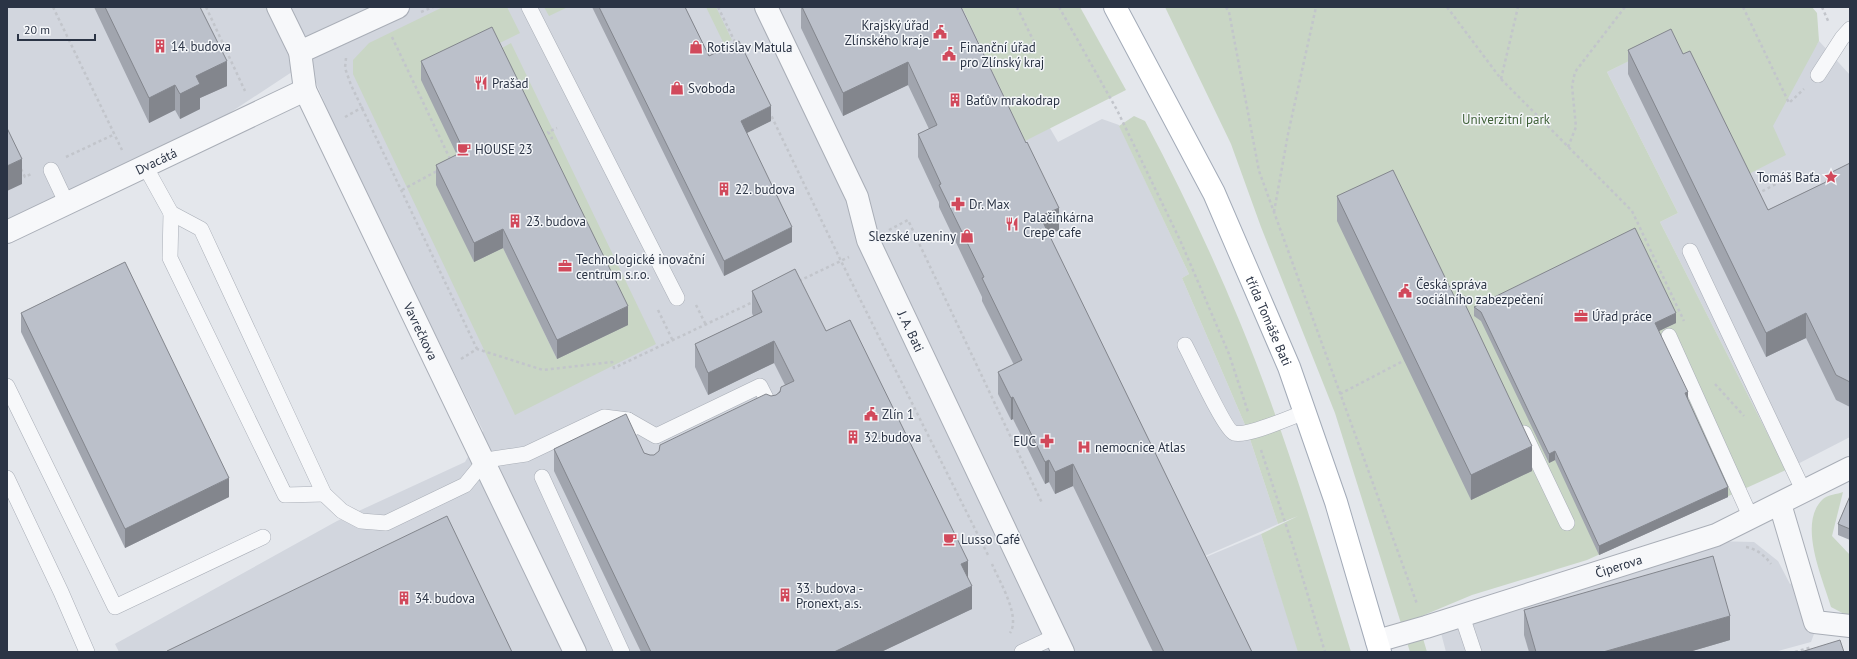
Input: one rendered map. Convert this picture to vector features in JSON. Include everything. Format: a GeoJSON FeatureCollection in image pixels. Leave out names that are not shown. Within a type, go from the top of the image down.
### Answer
{"type":"FeatureCollection","features":[{"type":"Feature","properties":{"kind":"main road","name":"třída Tomáše Bati"},"geometry":{"type":"LineString","coordinates":[[1115,7],[1214,193],[1289,367],[1336,502],[1379,646]]}},
{"type":"Feature","properties":{"kind":"street","name":"Vavrečkova"},"geometry":{"type":"LineString","coordinates":[[278,7],[300,52],[305,90],[575,652]]}},
{"type":"Feature","properties":{"kind":"street","name":"J. A. Bati"},"geometry":{"type":"LineString","coordinates":[[766,7],[856,197],[870,244],[1060,644]]}},
{"type":"Feature","properties":{"kind":"street"},"geometry":{"type":"LineString","coordinates":[[300,52],[389,11]]}},
{"type":"Feature","properties":{"kind":"street","name":"Dvacátá"},"geometry":{"type":"LineString","coordinates":[[7,232],[305,90]]}},
{"type":"Feature","properties":{"kind":"street","name":"Čiperova"},"geometry":{"type":"LineString","coordinates":[[1379,646],[1426,627],[1716,535],[1849,470]]}},
{"type":"Feature","properties":{"kind":"street"},"geometry":{"type":"LineString","coordinates":[[1780,504],[1815,622],[1850,626]]}},
{"type":"Feature","properties":{"kind":"lane"},"geometry":{"type":"LineString","coordinates":[[529,7],[677,298]]}},
{"type":"Feature","properties":{"kind":"lane"},"geometry":{"type":"LineString","coordinates":[[1818,75],[1842,38],[1850,29]]}},
{"type":"Feature","properties":{"kind":"lane"},"geometry":{"type":"LineString","coordinates":[[55,165],[67,204]]}},
{"type":"Feature","properties":{"kind":"lane"},"geometry":{"type":"LineString","coordinates":[[145,166],[171,213],[170,258],[285,495],[324,494]]}},
{"type":"Feature","properties":{"kind":"lane"},"geometry":{"type":"LineString","coordinates":[[171,213],[201,229],[324,494],[342,511],[361,521],[386,523],[465,485],[483,463],[492,459],[526,454],[604,417],[628,420],[656,436],[760,386],[772,410]]}},
{"type":"Feature","properties":{"kind":"lane"},"geometry":{"type":"LineString","coordinates":[[1690,251],[1804,492]]}},
{"type":"Feature","properties":{"kind":"lane"},"geometry":{"type":"LineString","coordinates":[[1669,336],[1751,518]]}},
{"type":"Feature","properties":{"kind":"lane"},"geometry":{"type":"LineString","coordinates":[[1185,345],[1228,428],[1234,433],[1242,434],[1305,412]]}},
{"type":"Feature","properties":{"kind":"lane"},"geometry":{"type":"LineString","coordinates":[[7,386],[115,607],[263,537]]}},
{"type":"Feature","properties":{"kind":"lane"},"geometry":{"type":"LineString","coordinates":[[1516,417],[1567,523]]}},
{"type":"Feature","properties":{"kind":"lane"},"geometry":{"type":"LineString","coordinates":[[628,420],[638,441]]}},
{"type":"Feature","properties":{"kind":"lane"},"geometry":{"type":"LineString","coordinates":[[542,477],[622,652]]}},
{"type":"Feature","properties":{"kind":"lane"},"geometry":{"type":"LineString","coordinates":[[7,478],[61,592],[87,652]]}},
{"type":"Feature","properties":{"kind":"lane"},"geometry":{"type":"LineString","coordinates":[[1462,616],[1474,652]]}},
{"type":"Feature","properties":{"kind":"lane"},"geometry":{"type":"LineString","coordinates":[[1022,652],[1060,644]]}},
{"type":"Feature","properties":{"kind":"path"},"geometry":{"type":"LineString","coordinates":[[53,7],[114,134],[55,165]]}},
{"type":"Feature","properties":{"kind":"path"},"geometry":{"type":"LineString","coordinates":[[206,7],[256,113]]}},
{"type":"Feature","properties":{"kind":"path"},"geometry":{"type":"LineString","coordinates":[[420,13],[433,7]]}},
{"type":"Feature","properties":{"kind":"path"},"geometry":{"type":"LineString","coordinates":[[718,7],[738,48]]}},
{"type":"Feature","properties":{"kind":"path"},"geometry":{"type":"LineString","coordinates":[[1017,7],[1036,46]]}},
{"type":"Feature","properties":{"kind":"path"},"geometry":{"type":"LineString","coordinates":[[1059,7],[1117,110],[1180,240],[1229,354],[1293,546],[1325,652]]}},
{"type":"Feature","properties":{"kind":"path"},"geometry":{"type":"LineString","coordinates":[[1226,7],[1229,12],[1259,171],[1426,627]]}},
{"type":"Feature","properties":{"kind":"path"},"geometry":{"type":"LineString","coordinates":[[1274,212],[1288,134],[1316,7]]}},
{"type":"Feature","properties":{"kind":"path"},"geometry":{"type":"LineString","coordinates":[[1447,7],[1501,79],[1632,211],[1685,323]]}},
{"type":"Feature","properties":{"kind":"path"},"geometry":{"type":"LineString","coordinates":[[1501,79],[1518,7]]}},
{"type":"Feature","properties":{"kind":"path"},"geometry":{"type":"LineString","coordinates":[[1568,147],[1576,127],[1572,86],[1575,72],[1625,7]]}},
{"type":"Feature","properties":{"kind":"path"},"geometry":{"type":"LineString","coordinates":[[1743,7],[1789,104],[1818,75]]}},
{"type":"Feature","properties":{"kind":"path"},"geometry":{"type":"LineString","coordinates":[[389,11],[452,163],[447,166]]}},
{"type":"Feature","properties":{"kind":"path"},"geometry":{"type":"LineString","coordinates":[[348,54],[345,59],[345,68],[351,85],[477,349]]}},
{"type":"Feature","properties":{"kind":"path"},"geometry":{"type":"LineString","coordinates":[[768,110],[841,261],[991,561],[1013,614],[1013,628],[1007,638]]}},
{"type":"Feature","properties":{"kind":"path"},"geometry":{"type":"LineString","coordinates":[[540,144],[552,138],[548,132],[557,128]]}},
{"type":"Feature","properties":{"kind":"path"},"geometry":{"type":"LineString","coordinates":[[19,165],[25,177],[32,174]]}},
{"type":"Feature","properties":{"kind":"path"},"geometry":{"type":"LineString","coordinates":[[402,190],[441,169]]}},
{"type":"Feature","properties":{"kind":"path"},"geometry":{"type":"LineString","coordinates":[[1750,197],[1795,174]]}},
{"type":"Feature","properties":{"kind":"path"},"geometry":{"type":"LineString","coordinates":[[798,281],[841,261],[908,220],[1042,503]]}},
{"type":"Feature","properties":{"kind":"path"},"geometry":{"type":"LineString","coordinates":[[692,299],[706,325]]}},
{"type":"Feature","properties":{"kind":"path"},"geometry":{"type":"LineString","coordinates":[[485,351],[543,370],[612,362],[614,368],[756,301]]}},
{"type":"Feature","properties":{"kind":"path"},"geometry":{"type":"LineString","coordinates":[[657,308],[673,340]]}},
{"type":"Feature","properties":{"kind":"path"},"geometry":{"type":"LineString","coordinates":[[1340,394],[1404,360]]}},
{"type":"Feature","properties":{"kind":"path"},"geometry":{"type":"LineString","coordinates":[[1712,381],[1748,422]]}},
{"type":"Feature","properties":{"kind":"shaded area"},"geometry":{"type":"Polygon","coordinates":[[[7,7],[980,7],[1058,142],[1102,119],[1119,125],[1189,274],[1182,278],[1246,427],[1278,524],[1134,587],[1261,534],[1299,652],[119,652],[115,644],[337,521],[465,462],[483,431],[348,157],[307,62],[222,118],[7,220],[7,7]]]}},
{"type":"Feature","properties":{"kind":"shaded area"},"geometry":{"type":"Polygon","coordinates":[[[1673,38],[1738,170],[1819,41],[1850,75],[1850,437],[1786,470],[1660,222],[1678,213],[1607,72],[1673,38]]]}},
{"type":"Feature","properties":{"kind":"shaded area"},"geometry":{"type":"Polygon","coordinates":[[[1712,541],[1754,542],[1778,561],[1790,584],[1799,581],[1814,634],[1811,642],[1774,652],[1446,652],[1441,633],[1712,541]]]}},
{"type":"Feature","properties":{"kind":"green space"},"geometry":{"type":"Polygon","coordinates":[[[443,7],[507,7],[520,33],[422,81],[557,359],[495,52],[511,43],[656,344],[515,415],[353,74],[353,60],[369,43],[443,7]]]}},
{"type":"Feature","properties":{"kind":"green space"},"geometry":{"type":"Polygon","coordinates":[[[544,7],[568,7],[549,16],[544,7]]]}},
{"type":"Feature","properties":{"kind":"green space"},"geometry":{"type":"Polygon","coordinates":[[[706,7],[716,7],[732,40],[724,44],[706,7]]]}},
{"type":"Feature","properties":{"kind":"green space"},"geometry":{"type":"Polygon","coordinates":[[[962,7],[1080,7],[1126,90],[1025,141],[962,7]]]}},
{"type":"Feature","properties":{"kind":"green space","name":"Univerzitní park"},"geometry":{"type":"Polygon","coordinates":[[[1165,7],[1812,7],[1817,13],[1819,41],[1773,126],[1786,155],[1741,178],[1673,39],[1607,72],[1678,213],[1660,222],[1786,470],[1587,560],[1472,595],[1417,618],[1427,652],[1410,652],[1335,413],[1261,227],[1231,144],[1165,7]]]}},
{"type":"Feature","properties":{"kind":"green space"},"geometry":{"type":"Polygon","coordinates":[[[1134,116],[1145,121],[1158,145],[1206,244],[1239,320],[1271,402],[1285,443],[1351,652],[1298,652],[1261,534],[1298,516],[1278,524],[1246,427],[1182,278],[1189,274],[1119,126],[1134,116]]]}},
{"type":"Feature","properties":{"kind":"green space"},"geometry":{"type":"Polygon","coordinates":[[[1843,492],[1832,536],[1850,555],[1850,617],[1831,607],[1818,567],[1812,536],[1812,522],[1816,509],[1823,499],[1843,492]]]}},
{"type":"Feature","properties":{"kind":"building","name":"14. budova"},"geometry":{"type":"Polygon","coordinates":[[[105,7],[200,7],[227,61],[196,76],[200,84],[180,94],[175,85],[149,98],[105,7]]]}},
{"type":"Feature","properties":{"kind":"building","name":"22. budova"},"geometry":{"type":"Polygon","coordinates":[[[599,7],[685,7],[709,56],[739,41],[771,106],[741,121],[792,227],[724,261],[599,7]]]}},
{"type":"Feature","properties":{"kind":"building"},"geometry":{"type":"Polygon","coordinates":[[[802,7],[961,7],[1059,208],[1040,216],[1252,652],[1164,652],[1073,464],[1055,472],[1049,460],[1045,462],[1013,397],[1011,398],[998,372],[1022,360],[982,278],[984,277],[939,185],[941,184],[918,134],[937,125],[908,62],[843,93],[802,7]]]}},
{"type":"Feature","properties":{"kind":"building","name":"23. budova"},"geometry":{"type":"Polygon","coordinates":[[[492,27],[628,306],[557,340],[503,229],[474,243],[436,165],[464,151],[421,61],[492,27]]]}},
{"type":"Feature","properties":{"kind":"building"},"geometry":{"type":"Polygon","coordinates":[[[1671,29],[1683,54],[1690,51],[1768,210],[1826,182],[1828,174],[1850,163],[1850,382],[1836,375],[1806,313],[1766,333],[1628,50],[1671,29]]]}},
{"type":"Feature","properties":{"kind":"building"},"geometry":{"type":"Polygon","coordinates":[[[7,128],[22,159],[7,166],[7,128]]]}},
{"type":"Feature","properties":{"kind":"building","name":"Česká správa sociálního zabezpečení"},"geometry":{"type":"Polygon","coordinates":[[[1393,170],[1456,300],[1465,296],[1465,304],[1532,446],[1471,475],[1337,196],[1393,170]]]}},
{"type":"Feature","properties":{"kind":"building"},"geometry":{"type":"Polygon","coordinates":[[[1635,228],[1676,313],[1655,323],[1688,392],[1685,393],[1728,487],[1599,546],[1555,451],[1549,454],[1481,312],[1474,307],[1635,228]]]}},
{"type":"Feature","properties":{"kind":"building"},"geometry":{"type":"Polygon","coordinates":[[[125,262],[229,478],[125,529],[21,313],[125,262]]]}},
{"type":"Feature","properties":{"kind":"building"},"geometry":{"type":"Polygon","coordinates":[[[795,269],[826,331],[850,320],[968,561],[961,564],[972,586],[834,652],[651,652],[554,449],[626,414],[644,453],[654,455],[659,451],[660,445],[766,394],[771,396],[776,395],[780,392],[781,387],[794,381],[774,341],[708,373],[695,344],[762,312],[752,291],[795,269]]]}},
{"type":"Feature","properties":{"kind":"building"},"geometry":{"type":"Polygon","coordinates":[[[1850,496],[1850,529],[1838,524],[1850,496]]]}},
{"type":"Feature","properties":{"kind":"building","name":"34. budova"},"geometry":{"type":"Polygon","coordinates":[[[447,516],[512,652],[167,651],[447,516]]]}},
{"type":"Feature","properties":{"kind":"building"},"geometry":{"type":"Polygon","coordinates":[[[1713,556],[1730,616],[1603,652],[1536,652],[1524,610],[1713,556]]]}},
{"type":"Feature","properties":{"kind":"building"},"geometry":{"type":"Polygon","coordinates":[[[1840,640],[1844,652],[1801,652],[1840,640]]]}},
{"type":"Feature","properties":{"kind":"place","name":"Krajský úřad Zlínského kraje"},"geometry":{"type":"Point","coordinates":[940,32]}},
{"type":"Feature","properties":{"kind":"place","name":"14. budova"},"geometry":{"type":"Point","coordinates":[160,46]}},
{"type":"Feature","properties":{"kind":"place","name":"Rotislav Matula"},"geometry":{"type":"Point","coordinates":[696,47]}},
{"type":"Feature","properties":{"kind":"place","name":"Finanční úřad pro Zlínský kraj"},"geometry":{"type":"Point","coordinates":[949,54]}},
{"type":"Feature","properties":{"kind":"place","name":"Prašad"},"geometry":{"type":"Point","coordinates":[481,83]}},
{"type":"Feature","properties":{"kind":"place","name":"Svoboda"},"geometry":{"type":"Point","coordinates":[677,88]}},
{"type":"Feature","properties":{"kind":"place","name":"Baťův mrakodrap"},"geometry":{"type":"Point","coordinates":[955,100]}},
{"type":"Feature","properties":{"kind":"place","name":"HOUSE 23"},"geometry":{"type":"Point","coordinates":[464,149]}},
{"type":"Feature","properties":{"kind":"place","name":"Tomáš Baťa"},"geometry":{"type":"Point","coordinates":[1831,177]}},
{"type":"Feature","properties":{"kind":"place","name":"22. budova"},"geometry":{"type":"Point","coordinates":[724,189]}},
{"type":"Feature","properties":{"kind":"place","name":"Dr. Max"},"geometry":{"type":"Point","coordinates":[958,204]}},
{"type":"Feature","properties":{"kind":"place","name":"23. budova"},"geometry":{"type":"Point","coordinates":[515,221]}},
{"type":"Feature","properties":{"kind":"place","name":"Palačinkárna Crepe cafe"},"geometry":{"type":"Point","coordinates":[1012,224]}},
{"type":"Feature","properties":{"kind":"place","name":"Slezské uzeniny"},"geometry":{"type":"Point","coordinates":[967,236]}},
{"type":"Feature","properties":{"kind":"place","name":"Technologické inovační centrum s.r.o."},"geometry":{"type":"Point","coordinates":[565,266]}},
{"type":"Feature","properties":{"kind":"place","name":"Česká správa sociálního zabezpečení"},"geometry":{"type":"Point","coordinates":[1405,291]}},
{"type":"Feature","properties":{"kind":"place","name":"Úřad práce"},"geometry":{"type":"Point","coordinates":[1581,316]}},
{"type":"Feature","properties":{"kind":"place","name":"Zlín 1"},"geometry":{"type":"Point","coordinates":[871,414]}},
{"type":"Feature","properties":{"kind":"place","name":"32.budova"},"geometry":{"type":"Point","coordinates":[853,437]}},
{"type":"Feature","properties":{"kind":"place","name":"EUC"},"geometry":{"type":"Point","coordinates":[1047,441]}},
{"type":"Feature","properties":{"kind":"place","name":"nemocnice Atlas"},"geometry":{"type":"Point","coordinates":[1084,447]}},
{"type":"Feature","properties":{"kind":"place","name":"Lusso Café"},"geometry":{"type":"Point","coordinates":[950,539]}},
{"type":"Feature","properties":{"kind":"place","name":"33. budova - Pronext, a.s."},"geometry":{"type":"Point","coordinates":[785,595]}},
{"type":"Feature","properties":{"kind":"place","name":"34. budova"},"geometry":{"type":"Point","coordinates":[404,598]}}]}
